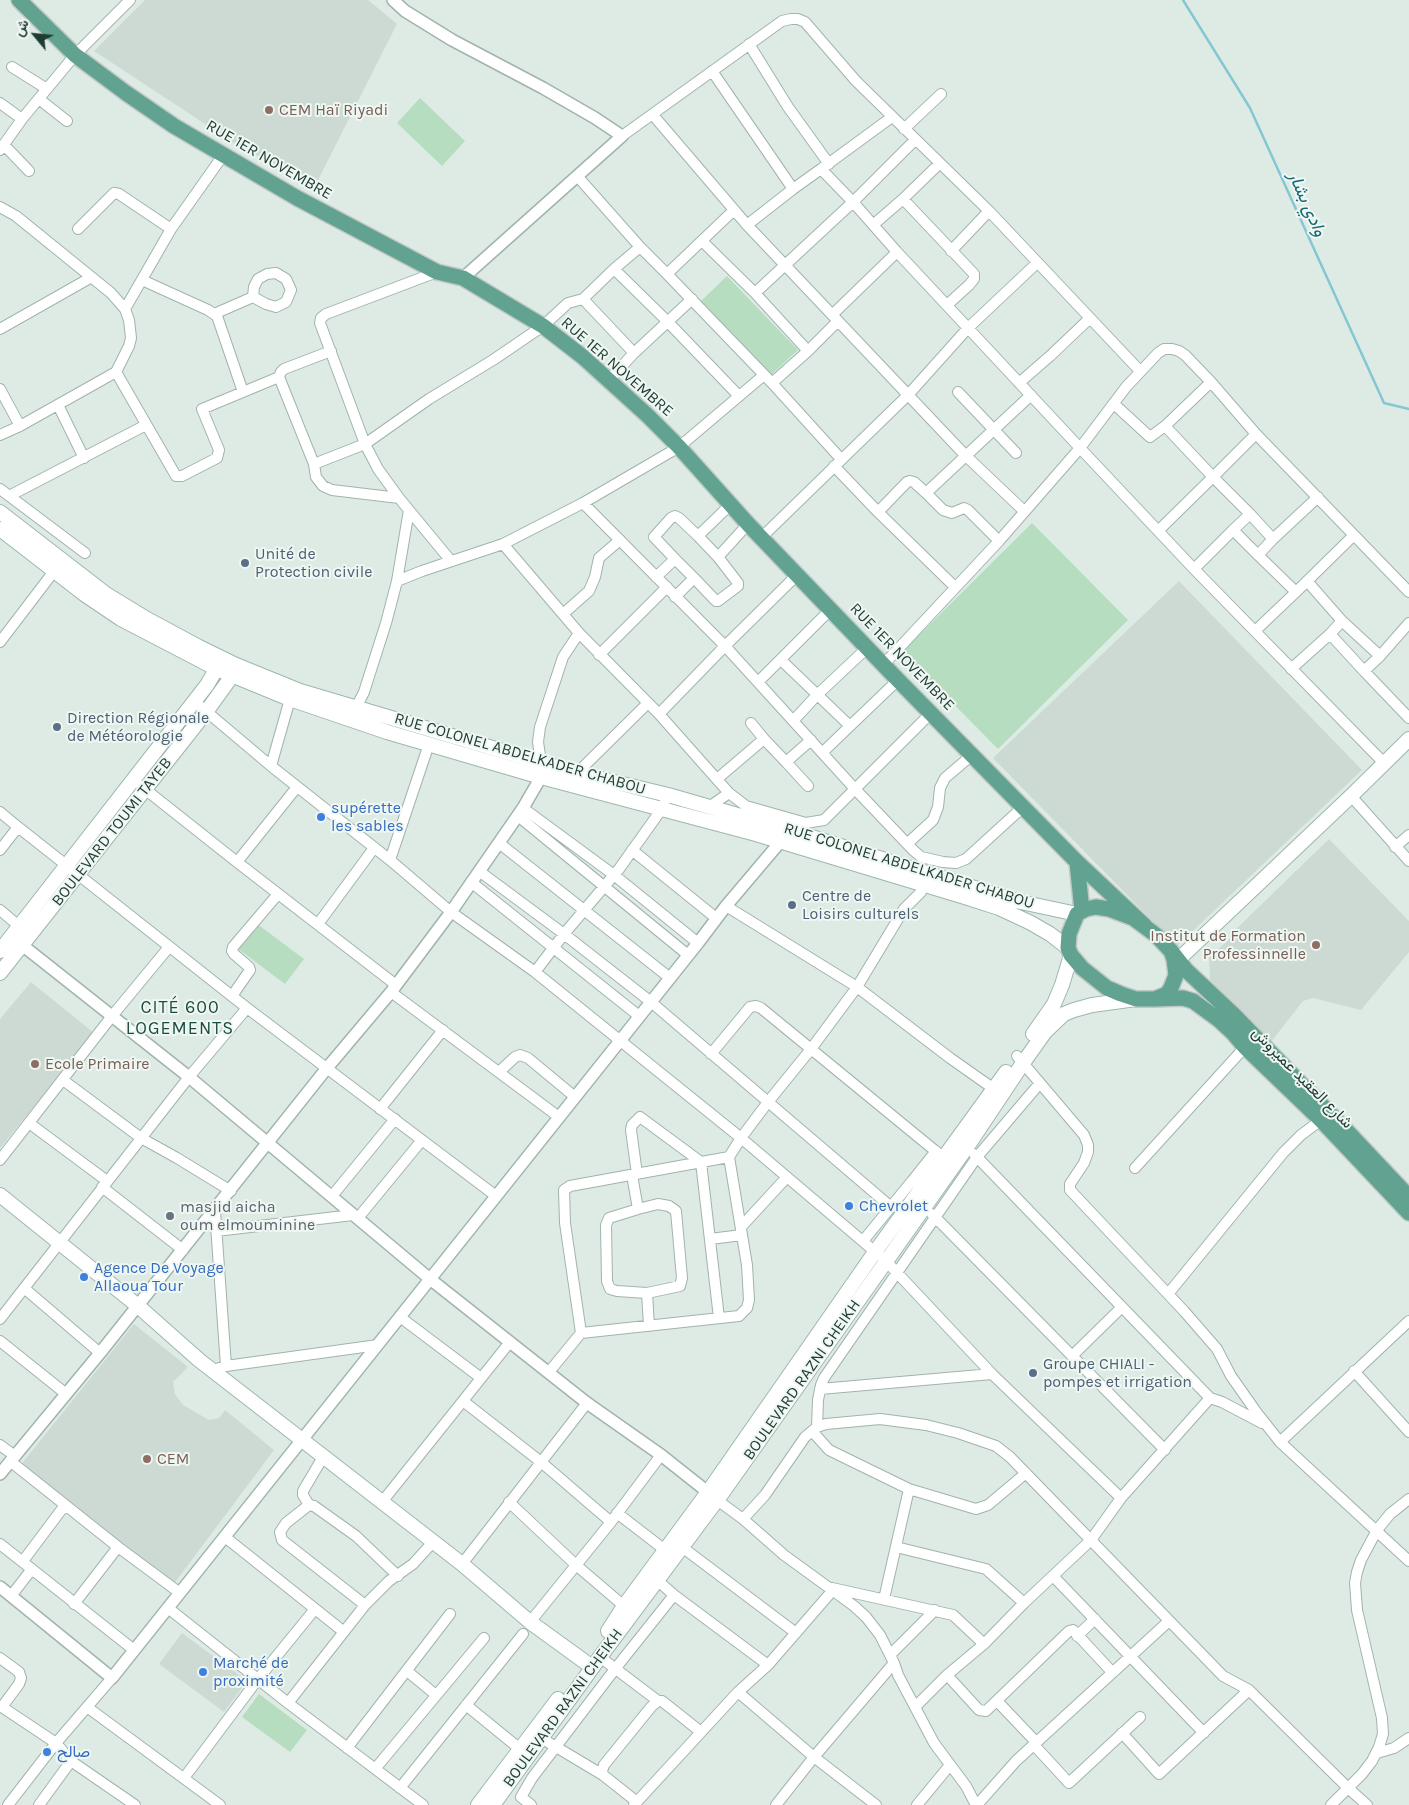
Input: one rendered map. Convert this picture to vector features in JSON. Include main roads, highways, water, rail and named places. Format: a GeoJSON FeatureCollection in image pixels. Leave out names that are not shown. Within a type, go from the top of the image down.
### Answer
{"type":"FeatureCollection","features":[{"type":"Feature","properties":{"kind":"main road","name":"RUE 1ER NOVEMBRE"},"geometry":{"type":"LineString","coordinates":[[19,0],[75,55],[174,126],[297,198],[437,272],[463,278],[543,326],[610,379],[679,447],[748,524],[1023,808],[1145,926]]}},
{"type":"Feature","properties":{"kind":"main road","name":"RUE COLONEL ABDELKADER CHABOU"},"geometry":{"type":"LineString","coordinates":[[0,512],[57,566],[121,619],[234,670],[290,700],[429,744],[661,810],[784,835],[1016,901],[1080,912]]}},
{"type":"Feature","properties":{"kind":"main road","name":"RUE COLONEL ABDELKADER CHABOU"},"geometry":{"type":"LineString","coordinates":[[0,529],[57,566]]}},
{"type":"Feature","properties":{"kind":"main road","name":"BOULEVARD TOUMI TAYEB"},"geometry":{"type":"LineString","coordinates":[[0,973],[18,936],[67,866],[207,685],[219,663]]}},
{"type":"Feature","properties":{"kind":"main road","name":"RUE COLONEL ABDELKADER CHABOU"},"geometry":{"type":"LineString","coordinates":[[234,670],[577,773],[709,807],[923,884],[999,908],[1050,934],[1069,951]]}},
{"type":"Feature","properties":{"kind":"main road","name":"BOULEVARD TOUMI TAYEB"},"geometry":{"type":"LineString","coordinates":[[0,951],[18,936],[78,875],[206,712],[234,670]]}},
{"type":"Feature","properties":{"kind":"main road"},"geometry":{"type":"LineString","coordinates":[[1175,961],[1351,796],[1409,738]]}},
{"type":"Feature","properties":{"kind":"main road"},"geometry":{"type":"LineString","coordinates":[[1077,862],[1080,912],[1068,934],[1069,951],[1082,968],[1100,983],[1121,994],[1136,999],[1155,999],[1166,994],[1171,988],[1176,975],[1175,961],[1156,935],[1121,912],[1096,908],[1080,912]]}},
{"type":"Feature","properties":{"kind":"main road","name":"BOULEVARD RAZNI CHEIKH"},"geometry":{"type":"LineString","coordinates":[[493,1805],[593,1662],[624,1606],[665,1550],[712,1496],[886,1261],[967,1147],[1054,1004],[1062,985],[1069,951]]}},
{"type":"Feature","properties":{"kind":"main road","name":"شارع العقيد عميروش"},"geometry":{"type":"LineString","coordinates":[[1175,961],[1234,1015],[1409,1196]]}},
{"type":"Feature","properties":{"kind":"main road","name":"شارع العقيد عميروش"},"geometry":{"type":"LineString","coordinates":[[1155,999],[1183,998],[1193,1001],[1233,1033],[1321,1120],[1409,1213]]}},
{"type":"Feature","properties":{"kind":"main road","name":"BOULEVARD RAZNI CHEIKH"},"geometry":{"type":"LineString","coordinates":[[478,1805],[520,1749],[593,1662],[682,1548],[712,1496],[875,1252],[917,1184],[940,1154],[1020,1059],[1064,1014],[1092,1005],[1136,999]]}},
{"type":"Feature","properties":{"kind":"main road"},"geometry":{"type":"LineString","coordinates":[[0,1195],[138,1306],[220,1368],[302,1440],[462,1564],[526,1628],[593,1662]]}},
{"type":"Feature","properties":{"kind":"waterway","name":"وادي بشار"},"geometry":{"type":"LineString","coordinates":[[1183,0],[1250,108],[1384,403],[1409,409]]}},
{"type":"Feature","properties":{"kind":"place","name":"CEM Haï Riyadi"},"geometry":{"type":"Point","coordinates":[269,110]}},
{"type":"Feature","properties":{"kind":"place","name":"Unité de Protection civile"},"geometry":{"type":"Point","coordinates":[245,563]}},
{"type":"Feature","properties":{"kind":"place","name":"Direction Régionale de Météorologie"},"geometry":{"type":"Point","coordinates":[57,727]}},
{"type":"Feature","properties":{"kind":"place","name":"supérette les sables"},"geometry":{"type":"Point","coordinates":[321,817]}},
{"type":"Feature","properties":{"kind":"place","name":"Centre de Loisirs culturels"},"geometry":{"type":"Point","coordinates":[792,905]}},
{"type":"Feature","properties":{"kind":"place","name":"Institut de Formation Professinnelle"},"geometry":{"type":"Point","coordinates":[1316,945]}},
{"type":"Feature","properties":{"kind":"place","name":"Ecole Primaire"},"geometry":{"type":"Point","coordinates":[35,1064]}},
{"type":"Feature","properties":{"kind":"place","name":"Chevrolet"},"geometry":{"type":"Point","coordinates":[849,1206]}},
{"type":"Feature","properties":{"kind":"place","name":"masjid aicha oum elmouminine"},"geometry":{"type":"Point","coordinates":[170,1216]}},
{"type":"Feature","properties":{"kind":"place","name":"Agence De Voyage Allaoua Tour"},"geometry":{"type":"Point","coordinates":[84,1277]}},
{"type":"Feature","properties":{"kind":"place","name":"Groupe CHIALI - pompes et irrigation"},"geometry":{"type":"Point","coordinates":[1033,1373]}},
{"type":"Feature","properties":{"kind":"place","name":"CEM"},"geometry":{"type":"Point","coordinates":[147,1459]}},
{"type":"Feature","properties":{"kind":"place","name":"Marché de proximité"},"geometry":{"type":"Point","coordinates":[203,1672]}},
{"type":"Feature","properties":{"kind":"place","name":"صالح"},"geometry":{"type":"Point","coordinates":[47,1752]}},
{"type":"Feature","properties":{"kind":"district","name":"CITÉ 600 LOGEMENTS"},"geometry":{"type":"Point","coordinates":[180,1018]}}]}
